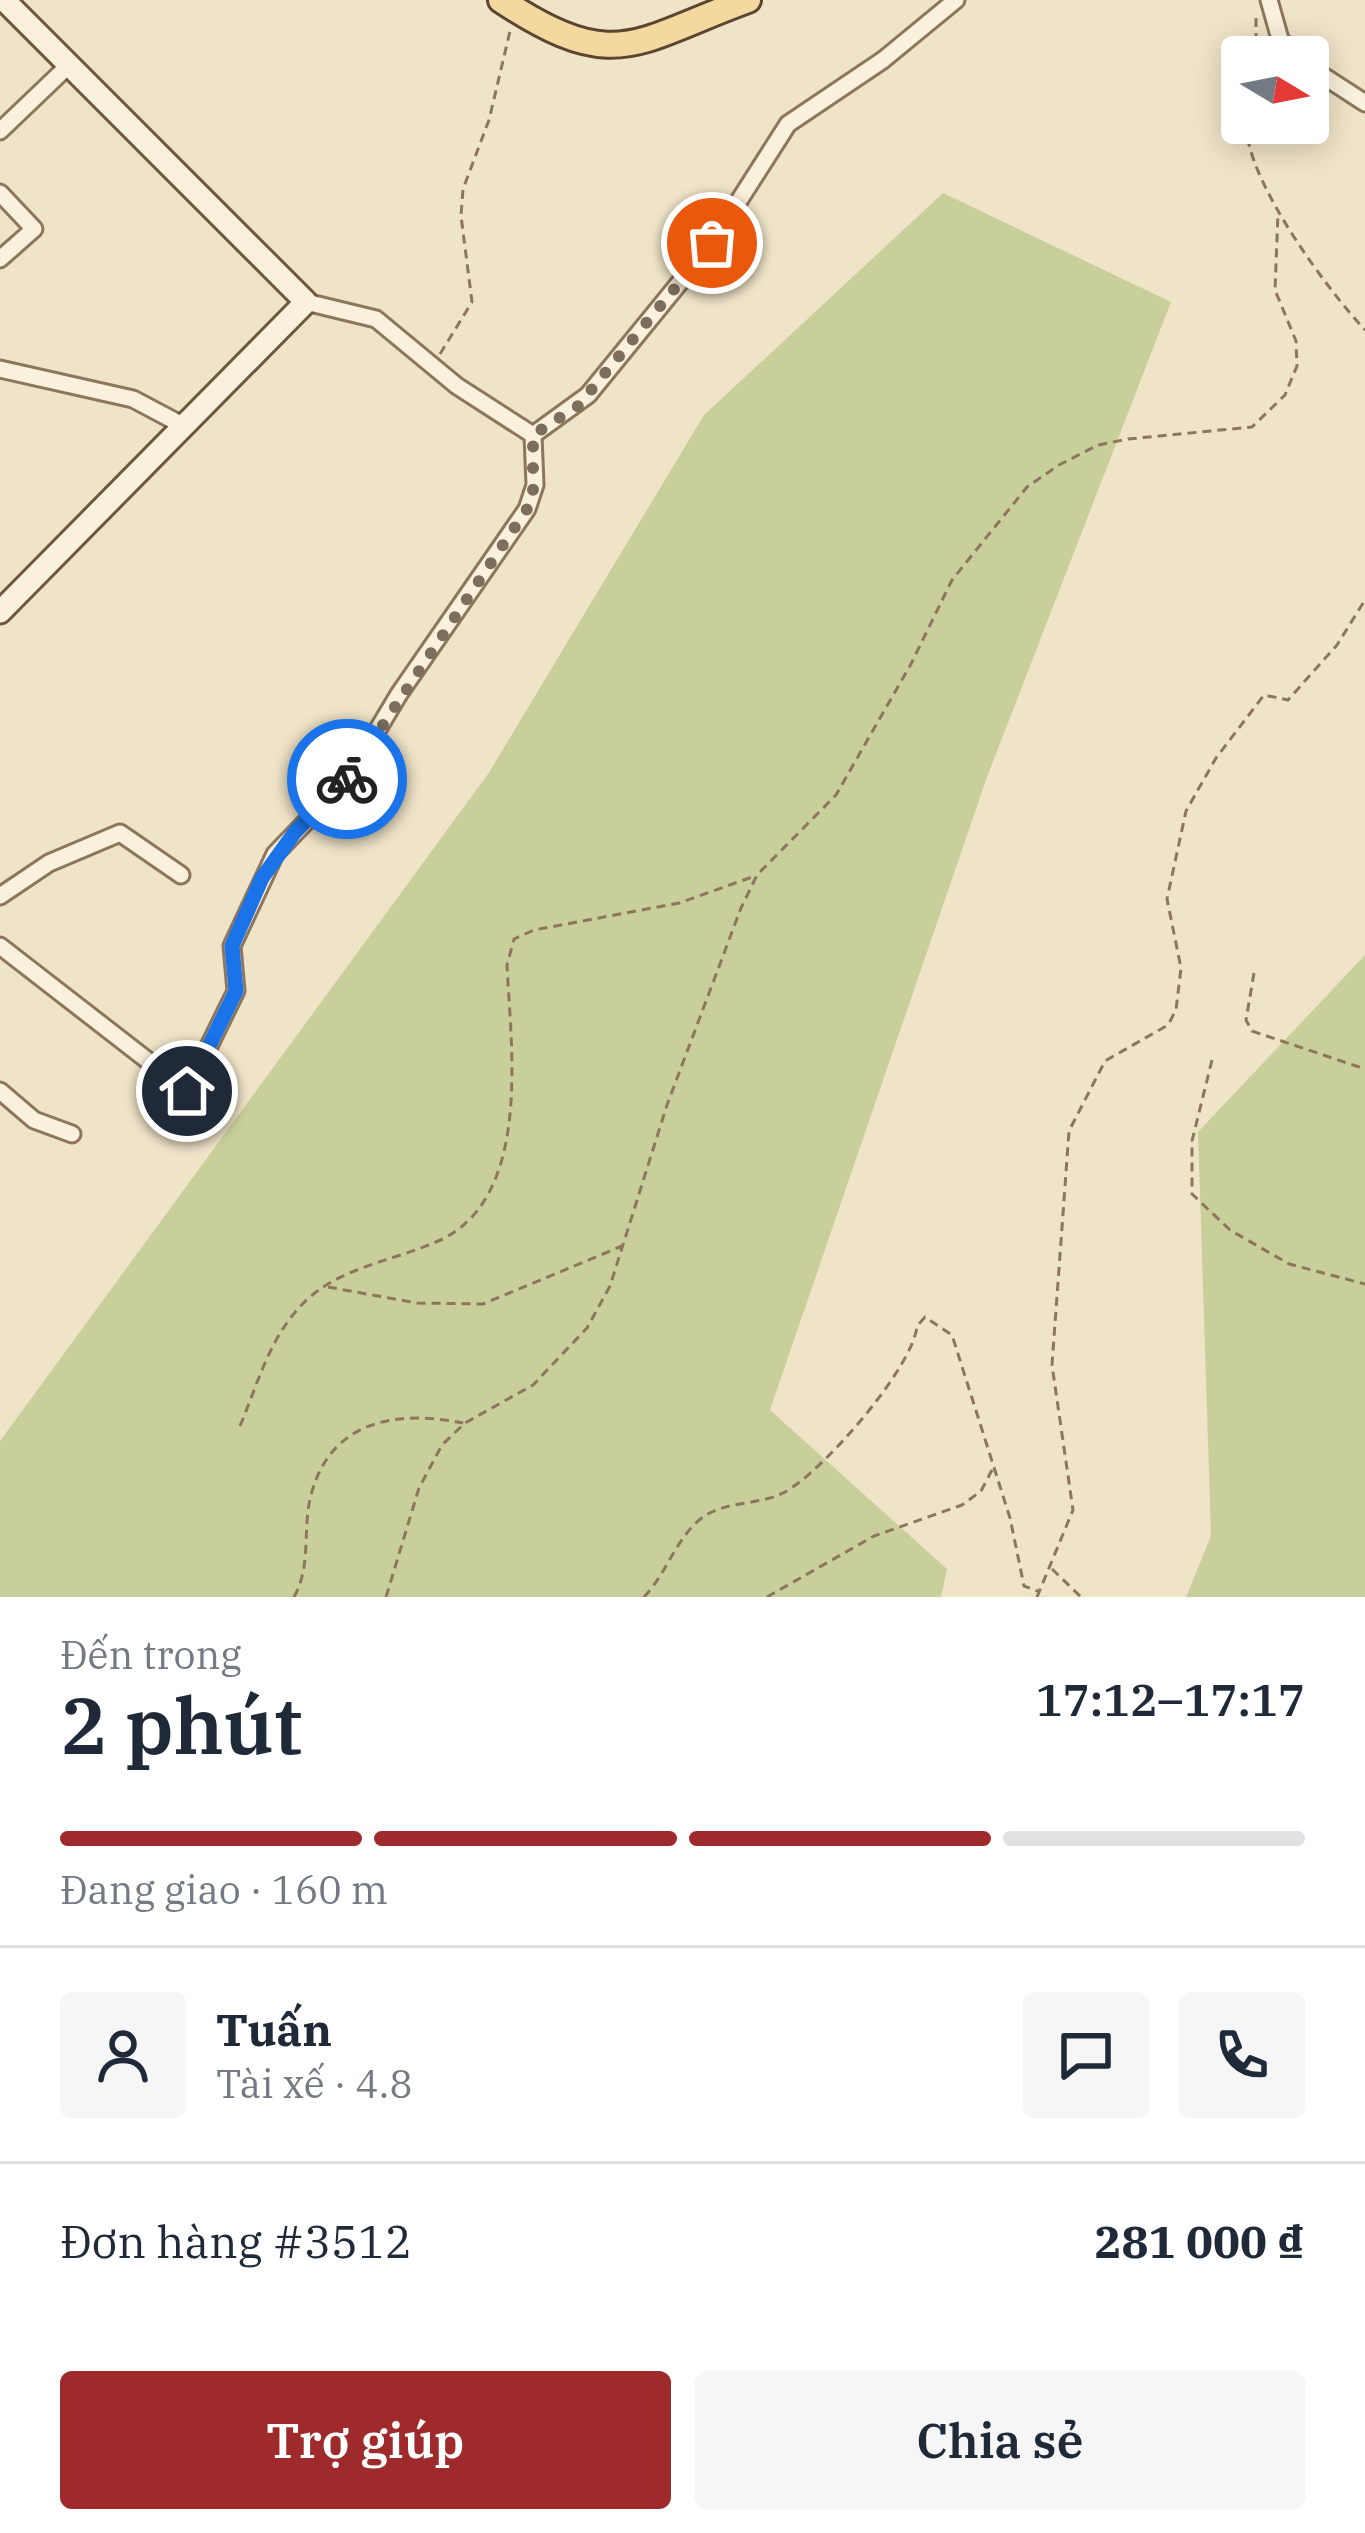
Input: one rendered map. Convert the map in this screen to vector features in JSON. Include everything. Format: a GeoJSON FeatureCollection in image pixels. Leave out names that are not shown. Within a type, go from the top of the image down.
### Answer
{"type":"FeatureCollection","features":[{"type":"Feature","properties":{"kind":"main road"},"geometry":{"type":"LineString","coordinates":[[508,5],[583,42],[625,46],[669,35],[748,0]]}},
{"type":"Feature","properties":{"kind":"street"},"geometry":{"type":"LineString","coordinates":[[4,0],[306,302],[376,320],[533,435]]}},
{"type":"Feature","properties":{"kind":"street"},"geometry":{"type":"LineString","coordinates":[[533,435],[578,406],[629,345],[712,243],[788,124],[883,59],[956,0]]}},
{"type":"Feature","properties":{"kind":"street"},"geometry":{"type":"LineString","coordinates":[[1269,0],[1279,36]]}},
{"type":"Feature","properties":{"kind":"street"},"geometry":{"type":"LineString","coordinates":[[0,131],[69,65]]}},
{"type":"Feature","properties":{"kind":"street"},"geometry":{"type":"LineString","coordinates":[[1329,80],[1365,103]]}},
{"type":"Feature","properties":{"kind":"street"},"geometry":{"type":"LineString","coordinates":[[0,193],[34,229],[0,259]]}},
{"type":"Feature","properties":{"kind":"street"},"geometry":{"type":"LineString","coordinates":[[0,612],[306,302]]}},
{"type":"Feature","properties":{"kind":"street"},"geometry":{"type":"LineString","coordinates":[[0,369],[133,399],[184,426]]}},
{"type":"Feature","properties":{"kind":"street"},"geometry":{"type":"LineString","coordinates":[[0,946],[187,1091],[236,991],[232,946],[262,878],[295,832],[350,776],[399,694],[527,509],[535,485],[533,435]]}},
{"type":"Feature","properties":{"kind":"street"},"geometry":{"type":"LineString","coordinates":[[0,896],[49,863],[120,833],[181,874]]}},
{"type":"Feature","properties":{"kind":"street"},"geometry":{"type":"LineString","coordinates":[[0,1091],[34,1120],[72,1134]]}},
{"type":"Feature","properties":{"kind":"path"},"geometry":{"type":"LineString","coordinates":[[1256,0],[1256,36]]}},
{"type":"Feature","properties":{"kind":"path"},"geometry":{"type":"LineString","coordinates":[[432,365],[472,302],[463,189],[489,120],[508,5]]}},
{"type":"Feature","properties":{"kind":"path"},"geometry":{"type":"LineString","coordinates":[[1249,144],[1278,213],[1365,330]]}},
{"type":"Feature","properties":{"kind":"path"},"geometry":{"type":"LineString","coordinates":[[386,1597],[419,1488],[442,1445],[465,1423],[501,1407],[562,1359],[610,1286],[667,1105],[757,875],[836,795],[911,664],[952,580],[1027,487],[1098,445],[1252,427],[1285,395],[1297,366],[1296,341],[1276,290],[1278,213]]}},
{"type":"Feature","properties":{"kind":"path"},"geometry":{"type":"LineString","coordinates":[[644,1597],[698,1521],[714,1510],[763,1502],[790,1490],[816,1466],[895,1382],[915,1344],[916,1326],[926,1317],[952,1335],[1024,1586],[1039,1594],[1073,1510],[1052,1365],[1069,1132],[1105,1061],[1168,1025],[1176,1010],[1181,968],[1168,884],[1193,794],[1264,695],[1288,700],[1337,645],[1365,600]]}},
{"type":"Feature","properties":{"kind":"path"},"geometry":{"type":"LineString","coordinates":[[240,1426],[264,1361],[287,1322],[325,1287],[454,1234],[500,1173],[505,1133],[507,964],[514,940],[549,927],[679,903],[757,875]]}},
{"type":"Feature","properties":{"kind":"path"},"geometry":{"type":"LineString","coordinates":[[1254,973],[1246,1021],[1252,1031],[1365,1069]]}},
{"type":"Feature","properties":{"kind":"path"},"geometry":{"type":"LineString","coordinates":[[1212,1060],[1192,1141],[1192,1194],[1230,1230],[1289,1264],[1365,1284]]}},
{"type":"Feature","properties":{"kind":"path"},"geometry":{"type":"LineString","coordinates":[[325,1287],[436,1305],[483,1304],[624,1246]]}},
{"type":"Feature","properties":{"kind":"path"},"geometry":{"type":"LineString","coordinates":[[294,1597],[307,1558],[311,1495],[342,1446],[365,1426],[399,1414],[465,1423]]}},
{"type":"Feature","properties":{"kind":"path"},"geometry":{"type":"LineString","coordinates":[[767,1597],[874,1535],[962,1504],[981,1490],[993,1468]]}},
{"type":"Feature","properties":{"kind":"path"},"geometry":{"type":"LineString","coordinates":[[1051,1568],[1081,1597]]}},
{"type":"Feature","properties":{"kind":"green space"},"geometry":{"type":"Polygon","coordinates":[[[943,193],[1171,302],[987,777],[770,1410],[947,1569],[941,1597],[0,1597],[0,1441],[488,774],[704,415],[943,193]]]}},
{"type":"Feature","properties":{"kind":"green space"},"geometry":{"type":"Polygon","coordinates":[[[1365,955],[1365,1597],[1186,1597],[1211,1536],[1198,1132],[1365,955]]]}},
{"type":"Feature","properties":{"kind":"way so far"},"geometry":{"type":"LineString","coordinates":[[347,779],[399,694],[533,500],[533,435],[578,406],[712,243]]}},
{"type":"Feature","properties":{"kind":"route"},"geometry":{"type":"LineString","coordinates":[[187,1091],[236,991],[232,946],[262,878],[275,854],[347,779]]}}]}
